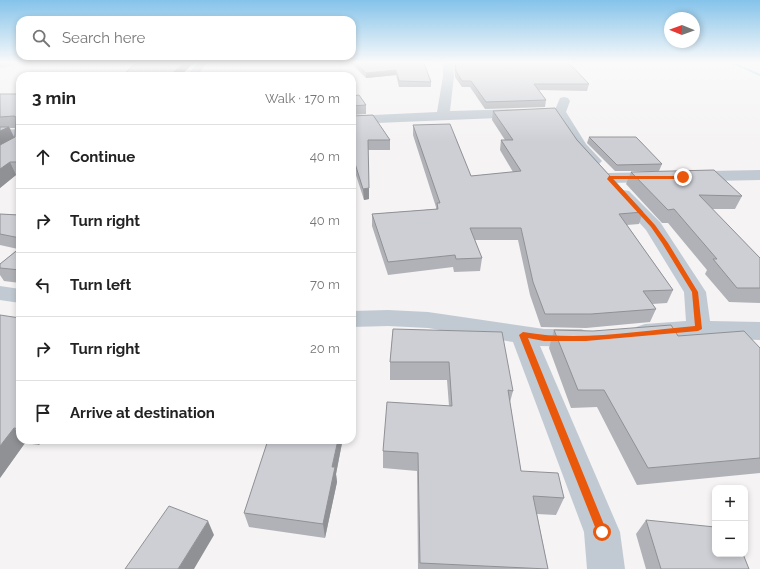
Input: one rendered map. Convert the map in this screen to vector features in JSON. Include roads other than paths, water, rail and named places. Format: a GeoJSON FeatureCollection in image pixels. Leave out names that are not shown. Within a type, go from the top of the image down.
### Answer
{"type":"FeatureCollection","features":[{"type":"Feature","properties":{"kind":"street"},"geometry":{"type":"LineString","coordinates":[[443,115],[446,90]]}},
{"type":"Feature","properties":{"kind":"street"},"geometry":{"type":"LineString","coordinates":[[356,120],[552,110],[572,130],[580,146],[653,226],[665,243],[695,292],[698,329]]}},
{"type":"Feature","properties":{"kind":"street"},"geometry":{"type":"LineString","coordinates":[[0,134],[16,140]]}},
{"type":"Feature","properties":{"kind":"street"},"geometry":{"type":"LineString","coordinates":[[609,178],[760,175]]}},
{"type":"Feature","properties":{"kind":"street"},"geometry":{"type":"LineString","coordinates":[[0,293],[16,295]]}},
{"type":"Feature","properties":{"kind":"street"},"geometry":{"type":"LineString","coordinates":[[356,319],[388,318],[428,320],[544,338],[612,336],[698,329],[760,330]]}},
{"type":"Feature","properties":{"kind":"street"},"geometry":{"type":"LineString","coordinates":[[523,335],[602,532],[606,569]]}}]}
